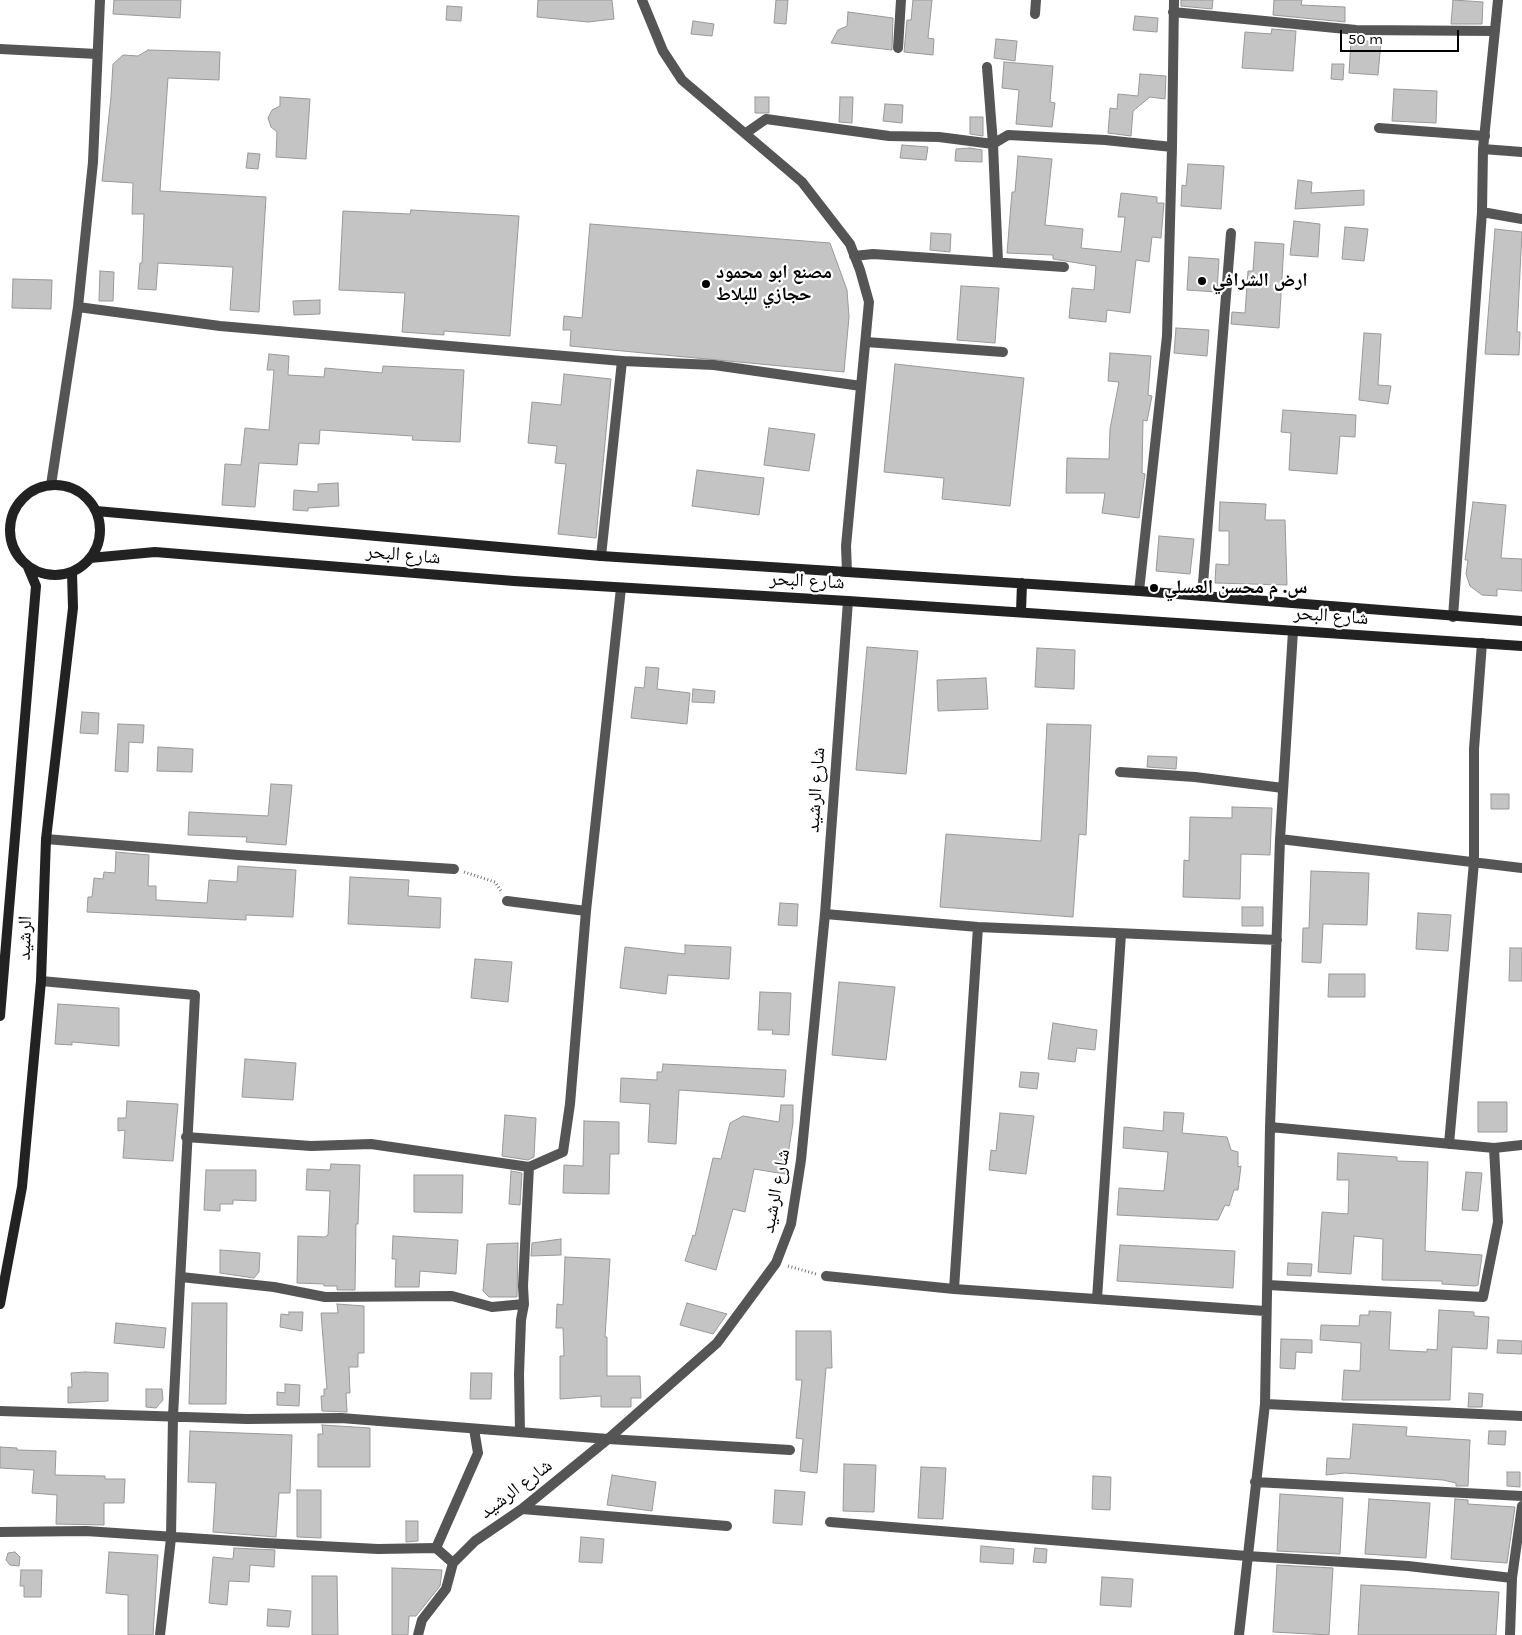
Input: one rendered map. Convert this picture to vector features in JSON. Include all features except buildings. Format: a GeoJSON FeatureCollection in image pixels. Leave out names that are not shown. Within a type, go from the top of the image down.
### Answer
{"type":"FeatureCollection","features":[{"type":"Feature","properties":{"kind":"main road"},"geometry":{"type":"LineString","coordinates":[[51,485],[65,486],[77,491],[88,500],[96,511],[100,527],[98,544],[90,558],[72,572],[57,576],[42,574],[28,567],[15,551],[10,540],[12,516],[25,496],[37,489],[51,485]]}},
{"type":"Feature","properties":{"kind":"main road","name":"شارع البحر"},"geometry":{"type":"LineString","coordinates":[[96,511],[601,556],[1139,591],[1522,621]]}},
{"type":"Feature","properties":{"kind":"main road","name":"شارع البحر"},"geometry":{"type":"LineString","coordinates":[[90,558],[156,552],[504,581],[1021,612],[1522,646]]}},
{"type":"Feature","properties":{"kind":"main road","name":"الرشيد"},"geometry":{"type":"LineString","coordinates":[[0,1016],[36,586],[28,567]]}},
{"type":"Feature","properties":{"kind":"main road","name":"الرشيد"},"geometry":{"type":"LineString","coordinates":[[0,1304],[22,1187],[41,981],[46,838],[73,608],[72,572]]}},
{"type":"Feature","properties":{"kind":"main road"},"geometry":{"type":"LineString","coordinates":[[1021,612],[1022,583]]}},
{"type":"Feature","properties":{"kind":"street"},"geometry":{"type":"LineString","coordinates":[[51,485],[78,307],[93,162],[100,0]]}},
{"type":"Feature","properties":{"kind":"street"},"geometry":{"type":"LineString","coordinates":[[642,0],[663,51],[682,80],[802,182],[850,244],[869,302],[846,546],[847,572]]}},
{"type":"Feature","properties":{"kind":"street"},"geometry":{"type":"LineString","coordinates":[[898,48],[901,0]]}},
{"type":"Feature","properties":{"kind":"street"},"geometry":{"type":"LineString","coordinates":[[1035,14],[1036,0]]}},
{"type":"Feature","properties":{"kind":"street"},"geometry":{"type":"LineString","coordinates":[[1139,591],[1167,336],[1174,0]]}},
{"type":"Feature","properties":{"kind":"street"},"geometry":{"type":"LineString","coordinates":[[1453,617],[1482,212],[1484,149],[1498,0]]}},
{"type":"Feature","properties":{"kind":"street"},"geometry":{"type":"LineString","coordinates":[[1173,12],[1356,30],[1495,31]]}},
{"type":"Feature","properties":{"kind":"street"},"geometry":{"type":"LineString","coordinates":[[0,49],[97,54]]}},
{"type":"Feature","properties":{"kind":"street"},"geometry":{"type":"LineString","coordinates":[[987,67],[994,144],[998,262]]}},
{"type":"Feature","properties":{"kind":"street"},"geometry":{"type":"LineString","coordinates":[[746,133],[766,119],[889,136],[938,136],[994,144],[1008,135],[1105,140],[1172,148]]}},
{"type":"Feature","properties":{"kind":"street"},"geometry":{"type":"LineString","coordinates":[[1380,128],[1485,136]]}},
{"type":"Feature","properties":{"kind":"street"},"geometry":{"type":"LineString","coordinates":[[1484,149],[1522,152]]}},
{"type":"Feature","properties":{"kind":"street"},"geometry":{"type":"LineString","coordinates":[[1482,212],[1522,219]]}},
{"type":"Feature","properties":{"kind":"street"},"geometry":{"type":"LineString","coordinates":[[1202,596],[1231,233]]}},
{"type":"Feature","properties":{"kind":"street"},"geometry":{"type":"LineString","coordinates":[[854,256],[874,254],[1064,267]]}},
{"type":"Feature","properties":{"kind":"street"},"geometry":{"type":"LineString","coordinates":[[78,307],[220,326],[622,361],[714,366],[861,386]]}},
{"type":"Feature","properties":{"kind":"street"},"geometry":{"type":"LineString","coordinates":[[866,342],[1003,352]]}},
{"type":"Feature","properties":{"kind":"street"},"geometry":{"type":"LineString","coordinates":[[601,556],[622,361]]}},
{"type":"Feature","properties":{"kind":"street"},"geometry":{"type":"LineString","coordinates":[[186,1137],[311,1146],[371,1144],[529,1168],[563,1152],[570,1104],[586,911],[620,588]]}},
{"type":"Feature","properties":{"kind":"street","name":"شارع الرشيد"},"geometry":{"type":"LineString","coordinates":[[418,1635],[422,1620],[446,1589],[453,1563],[475,1541],[522,1510],[608,1439],[717,1343],[776,1263],[791,1224],[801,1160],[825,914],[848,601]]}},
{"type":"Feature","properties":{"kind":"street"},"geometry":{"type":"LineString","coordinates":[[1239,1635],[1265,1404],[1265,1311],[1268,1284],[1270,1127],[1276,940],[1280,839],[1293,631]]}},
{"type":"Feature","properties":{"kind":"street"},"geometry":{"type":"LineString","coordinates":[[1449,1144],[1474,862],[1474,749],[1482,643]]}},
{"type":"Feature","properties":{"kind":"street"},"geometry":{"type":"LineString","coordinates":[[1120,772],[1195,777],[1283,788]]}},
{"type":"Feature","properties":{"kind":"street"},"geometry":{"type":"LineString","coordinates":[[46,838],[238,854],[454,868]]}},
{"type":"Feature","properties":{"kind":"street"},"geometry":{"type":"LineString","coordinates":[[1280,839],[1522,868]]}},
{"type":"Feature","properties":{"kind":"street"},"geometry":{"type":"LineString","coordinates":[[508,901],[586,911]]}},
{"type":"Feature","properties":{"kind":"street"},"geometry":{"type":"LineString","coordinates":[[825,914],[978,927],[1276,940]]}},
{"type":"Feature","properties":{"kind":"street"},"geometry":{"type":"LineString","coordinates":[[954,1289],[978,927]]}},
{"type":"Feature","properties":{"kind":"street"},"geometry":{"type":"LineString","coordinates":[[1097,1299],[1121,934]]}},
{"type":"Feature","properties":{"kind":"street"},"geometry":{"type":"LineString","coordinates":[[41,981],[195,995],[186,1137],[181,1277],[173,1416],[171,1538],[160,1635]]}},
{"type":"Feature","properties":{"kind":"street"},"geometry":{"type":"LineString","coordinates":[[1270,1127],[1494,1148],[1522,1145]]}},
{"type":"Feature","properties":{"kind":"street"},"geometry":{"type":"LineString","coordinates":[[1268,1284],[1483,1298],[1498,1222],[1494,1148]]}},
{"type":"Feature","properties":{"kind":"street"},"geometry":{"type":"LineString","coordinates":[[520,1432],[519,1374],[521,1320],[524,1304],[523,1286],[529,1168]]}},
{"type":"Feature","properties":{"kind":"street"},"geometry":{"type":"LineString","coordinates":[[826,1276],[954,1289],[1265,1311]]}},
{"type":"Feature","properties":{"kind":"street"},"geometry":{"type":"LineString","coordinates":[[181,1277],[274,1287],[325,1298],[452,1296],[492,1307],[524,1304]]}},
{"type":"Feature","properties":{"kind":"street"},"geometry":{"type":"LineString","coordinates":[[1265,1404],[1522,1416]]}},
{"type":"Feature","properties":{"kind":"street"},"geometry":{"type":"LineString","coordinates":[[0,1410],[247,1419],[341,1418],[420,1422],[474,1429],[790,1450]]}},
{"type":"Feature","properties":{"kind":"street"},"geometry":{"type":"LineString","coordinates":[[436,1548],[478,1453],[474,1429]]}},
{"type":"Feature","properties":{"kind":"street"},"geometry":{"type":"LineString","coordinates":[[1256,1482],[1522,1496]]}},
{"type":"Feature","properties":{"kind":"street"},"geometry":{"type":"LineString","coordinates":[[1510,1635],[1512,1578],[1522,1506]]}},
{"type":"Feature","properties":{"kind":"street"},"geometry":{"type":"LineString","coordinates":[[522,1510],[727,1526]]}},
{"type":"Feature","properties":{"kind":"street"},"geometry":{"type":"LineString","coordinates":[[830,1522],[1247,1556],[1408,1566],[1512,1578]]}},
{"type":"Feature","properties":{"kind":"street"},"geometry":{"type":"LineString","coordinates":[[0,1532],[86,1531],[171,1538],[378,1549],[436,1548],[453,1563]]}},
{"type":"Feature","properties":{"kind":"path"},"geometry":{"type":"LineString","coordinates":[[454,868],[495,882],[508,901]]}},
{"type":"Feature","properties":{"kind":"path"},"geometry":{"type":"LineString","coordinates":[[776,1263],[826,1276]]}},
{"type":"Feature","properties":{"kind":"place","name":"ارض الشرافي"},"geometry":{"type":"Point","coordinates":[1202,281]}},
{"type":"Feature","properties":{"kind":"place","name":"مصنع ابو محمود حجازي للبلاط"},"geometry":{"type":"Point","coordinates":[706,284]}},
{"type":"Feature","properties":{"kind":"place","name":"س. م محسن العسلي"},"geometry":{"type":"Point","coordinates":[1154,588]}}]}
